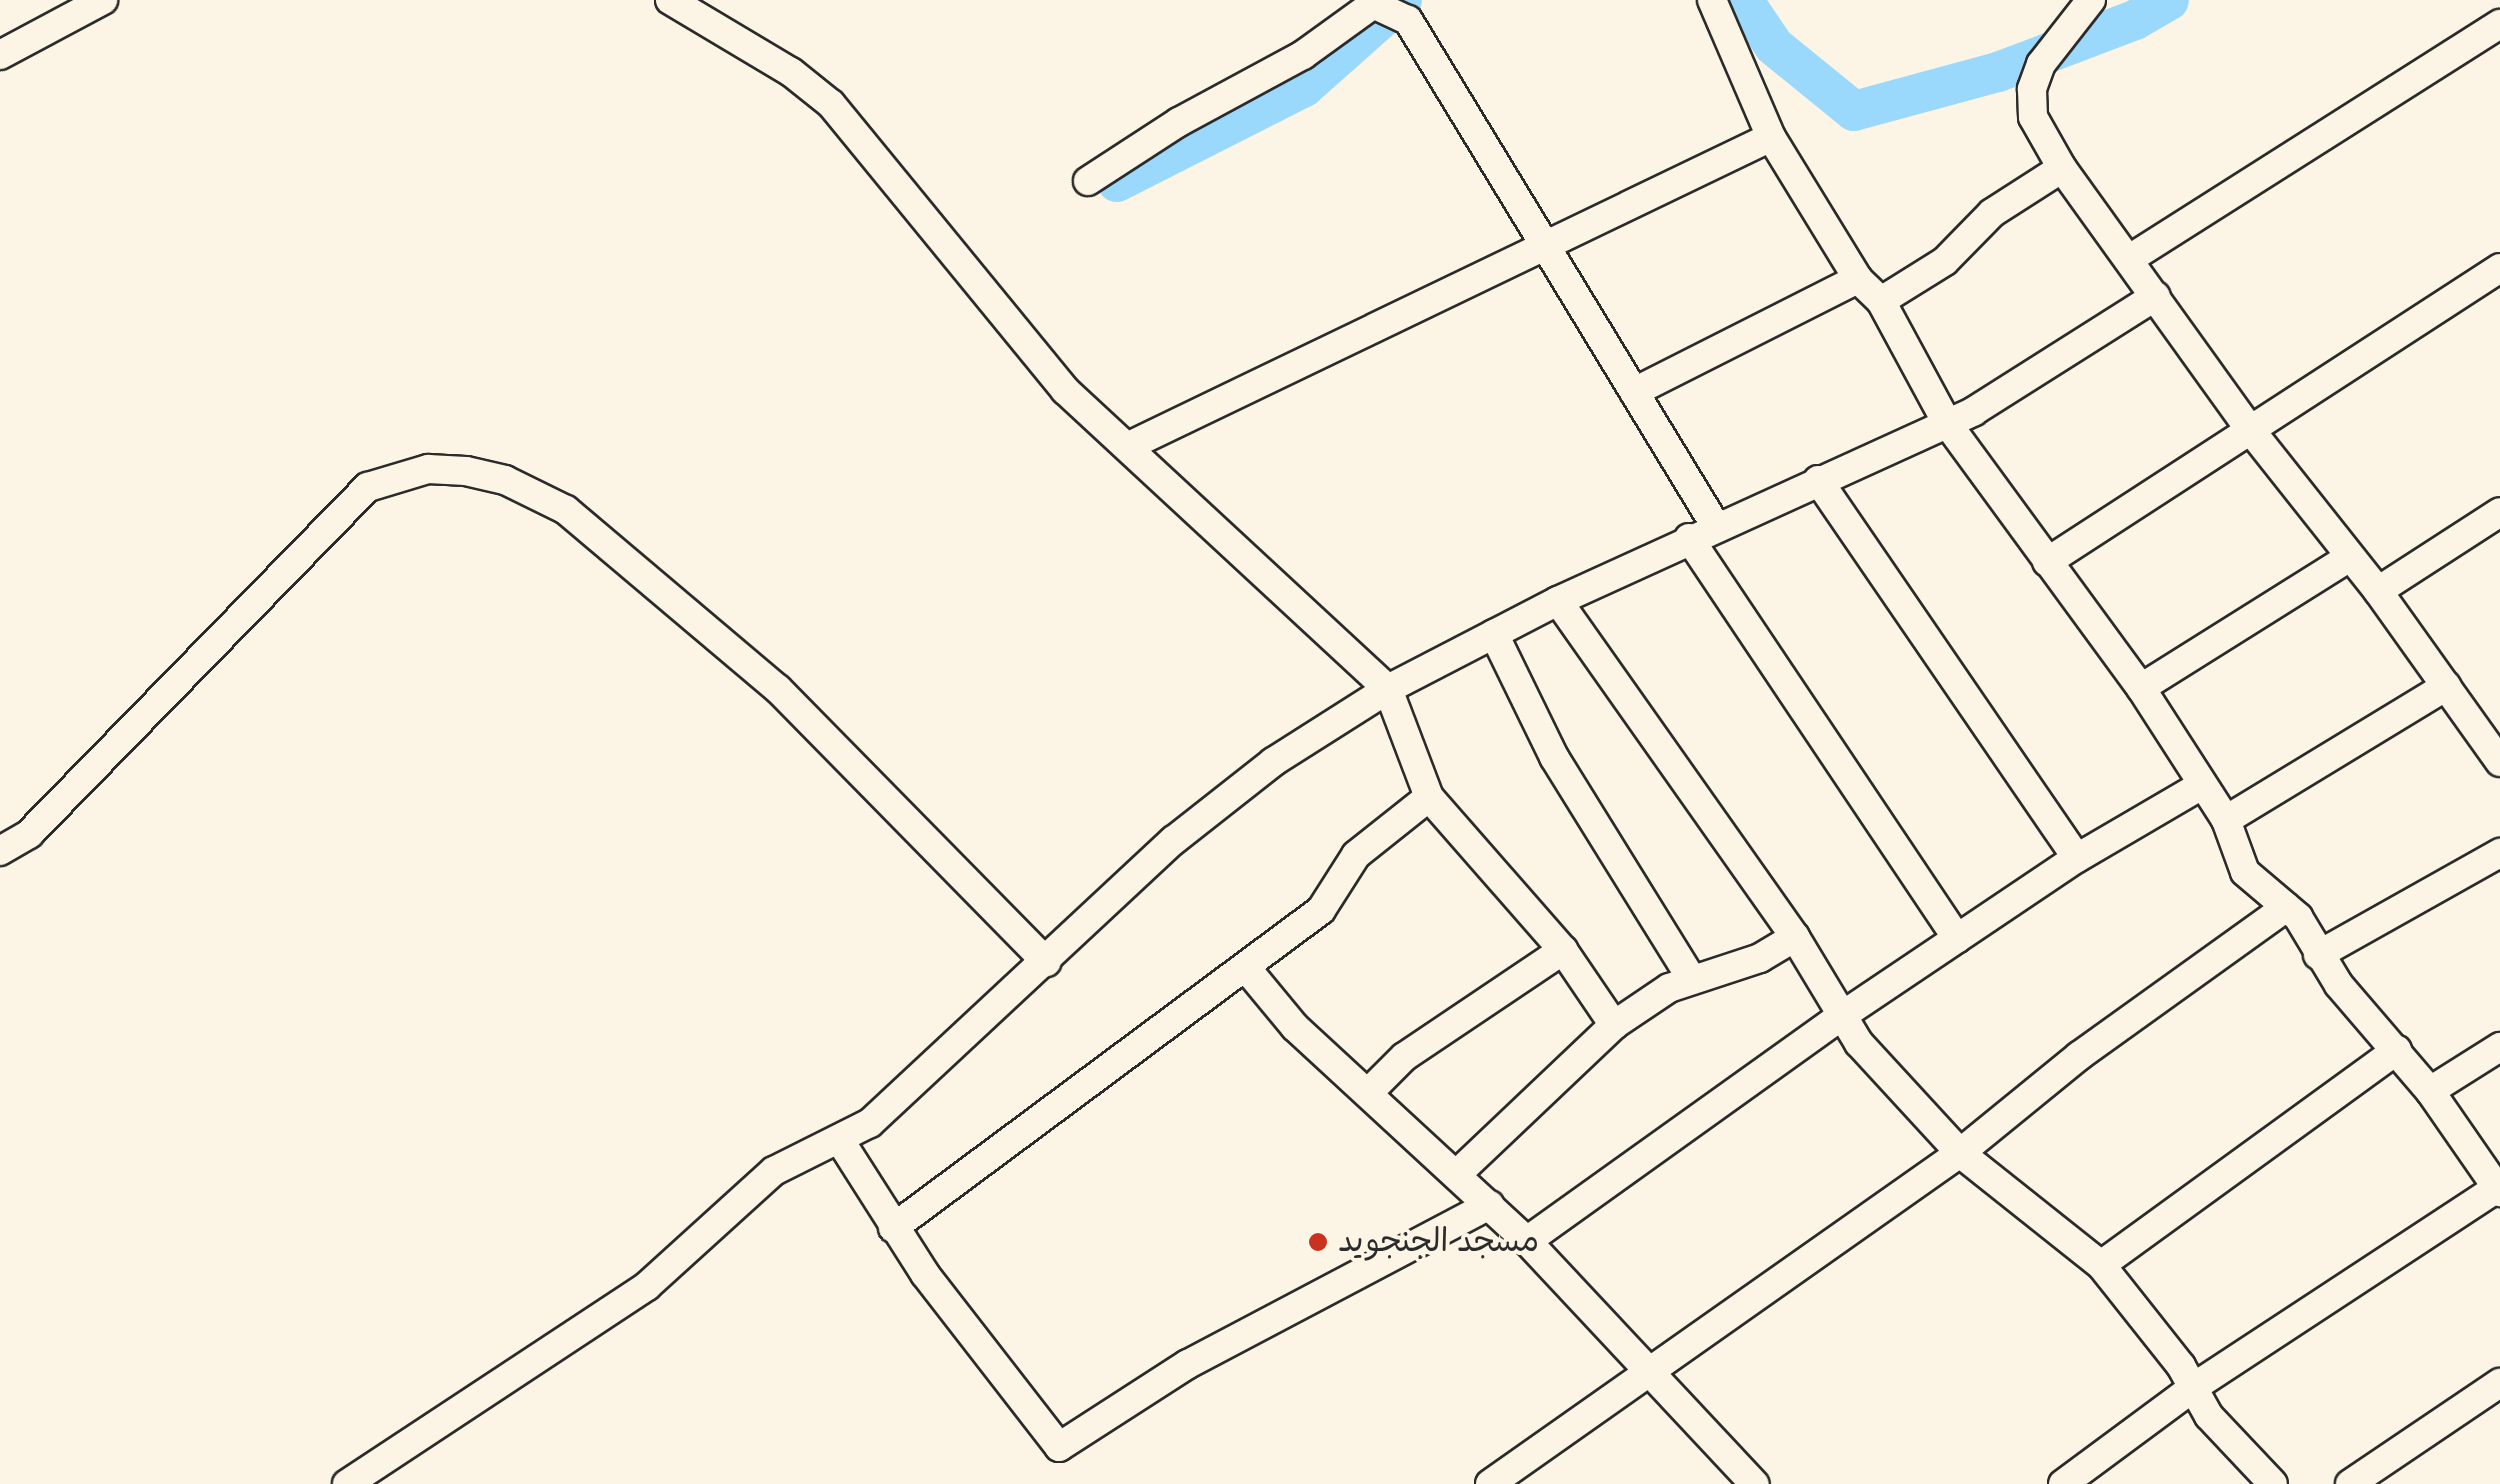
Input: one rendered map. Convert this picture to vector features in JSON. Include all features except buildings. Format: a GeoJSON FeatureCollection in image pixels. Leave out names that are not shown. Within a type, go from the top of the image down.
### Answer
{"type":"FeatureCollection","features":[{"type":"Feature","properties":{"kind":"street"},"geometry":{"type":"LineString","coordinates":[[0,55],[104,0]]}},
{"type":"Feature","properties":{"kind":"street"},"geometry":{"type":"LineString","coordinates":[[670,0],[791,72],[832,104],[1065,390],[1130,445],[1388,689],[1429,797],[1564,950],[1614,1025]]}},
{"type":"Feature","properties":{"kind":"street"},"geometry":{"type":"LineString","coordinates":[[1712,0],[1772,138],[1858,279],[1880,301],[1947,423],[2141,688],[2226,820],[2245,872],[2286,907],[2318,955],[2430,1091],[2499,1190],[2194,1387],[2063,1484]]}},
{"type":"Feature","properties":{"kind":"street"},"geometry":{"type":"LineString","coordinates":[[2091,0],[2041,64],[2032,89],[2034,116],[2062,168],[2131,258],[2252,432],[2496,748]]}},
{"type":"Feature","properties":{"kind":"street"},"geometry":{"type":"LineString","coordinates":[[1088,181],[1179,122],[1303,55],[1376,2],[1408,20],[1715,525]]}},
{"type":"Feature","properties":{"kind":"street"},"geometry":{"type":"LineString","coordinates":[[2131,258],[2500,24]]}},
{"type":"Feature","properties":{"kind":"street"},"geometry":{"type":"LineString","coordinates":[[1130,445],[1547,249],[1772,138]]}},
{"type":"Feature","properties":{"kind":"street"},"geometry":{"type":"LineString","coordinates":[[1880,301],[1944,261],[1992,213],[2062,168]]}},
{"type":"Feature","properties":{"kind":"street"},"geometry":{"type":"LineString","coordinates":[[2047,562],[2500,268]]}},
{"type":"Feature","properties":{"kind":"street"},"geometry":{"type":"LineString","coordinates":[[1634,392],[1858,279]]}},
{"type":"Feature","properties":{"kind":"street"},"geometry":{"type":"LineString","coordinates":[[347,1484],[647,1286],[774,1171],[840,1142],[947,1058],[1202,818],[1274,762],[1388,689],[1558,601],[1715,525],[1998,398],[2156,296]]}},
{"type":"Feature","properties":{"kind":"street"},"geometry":{"type":"LineString","coordinates":[[0,851],[29,834],[368,487],[428,469],[466,471],[505,480],[566,510],[778,689],[1046,962]]}},
{"type":"Feature","properties":{"kind":"street"},"geometry":{"type":"LineString","coordinates":[[1818,480],[2077,858]]}},
{"type":"Feature","properties":{"kind":"street"},"geometry":{"type":"LineString","coordinates":[[2378,591],[2500,512]]}},
{"type":"Feature","properties":{"kind":"street"},"geometry":{"type":"LineString","coordinates":[[1689,538],[1957,939]]}},
{"type":"Feature","properties":{"kind":"street"},"geometry":{"type":"LineString","coordinates":[[2141,688],[2350,557]]}},
{"type":"Feature","properties":{"kind":"street"},"geometry":{"type":"LineString","coordinates":[[1558,601],[1794,937],[1885,1074],[1960,1153],[2102,1265],[2194,1387],[2210,1416],[2273,1484]]}},
{"type":"Feature","properties":{"kind":"street"},"geometry":{"type":"LineString","coordinates":[[1494,634],[1554,757],[1692,980]]}},
{"type":"Feature","properties":{"kind":"street"},"geometry":{"type":"LineString","coordinates":[[2226,820],[2446,686]]}},
{"type":"Feature","properties":{"kind":"street"},"geometry":{"type":"LineString","coordinates":[[1527,1241],[1844,1015],[2077,858],[2202,785]]}},
{"type":"Feature","properties":{"kind":"street"},"geometry":{"type":"LineString","coordinates":[[893,1228],[1248,969],[1321,910],[1356,855],[1429,797]]}},
{"type":"Feature","properties":{"kind":"street"},"geometry":{"type":"LineString","coordinates":[[2318,955],[2500,854]]}},
{"type":"Feature","properties":{"kind":"street"},"geometry":{"type":"LineString","coordinates":[[1490,1484],[1960,1153],[2079,1056],[2286,907]]}},
{"type":"Feature","properties":{"kind":"street"},"geometry":{"type":"LineString","coordinates":[[1458,1172],[1614,1025],[1655,995],[1760,958],[1794,937]]}},
{"type":"Feature","properties":{"kind":"street"},"geometry":{"type":"LineString","coordinates":[[1368,1093],[1404,1057],[1564,950]]}},
{"type":"Feature","properties":{"kind":"street"},"geometry":{"type":"LineString","coordinates":[[1248,969],[1284,1015],[1458,1172],[1527,1241],[1754,1484]]}},
{"type":"Feature","properties":{"kind":"street"},"geometry":{"type":"LineString","coordinates":[[2430,1091],[2500,1047]]}},
{"type":"Feature","properties":{"kind":"street"},"geometry":{"type":"LineString","coordinates":[[2102,1265],[2396,1050]]}},
{"type":"Feature","properties":{"kind":"street"},"geometry":{"type":"LineString","coordinates":[[840,1142],[893,1228],[1059,1447],[1188,1364],[1490,1205]]}},
{"type":"Feature","properties":{"kind":"street"},"geometry":{"type":"LineString","coordinates":[[2350,1484],[2500,1383]]}},
{"type":"Feature","properties":{"kind":"waterway"},"geometry":{"type":"LineString","coordinates":[[1117,182],[1304,87],[1402,0]]}},
{"type":"Feature","properties":{"kind":"waterway"},"geometry":{"type":"LineString","coordinates":[[1743,0],[1774,46],[1854,111],[1998,72],[2135,20],[2169,0]]}},
{"type":"Feature","properties":{"kind":"place","name":"مسجد الجنجويد"},"geometry":{"type":"Point","coordinates":[1318,1242]}}]}
